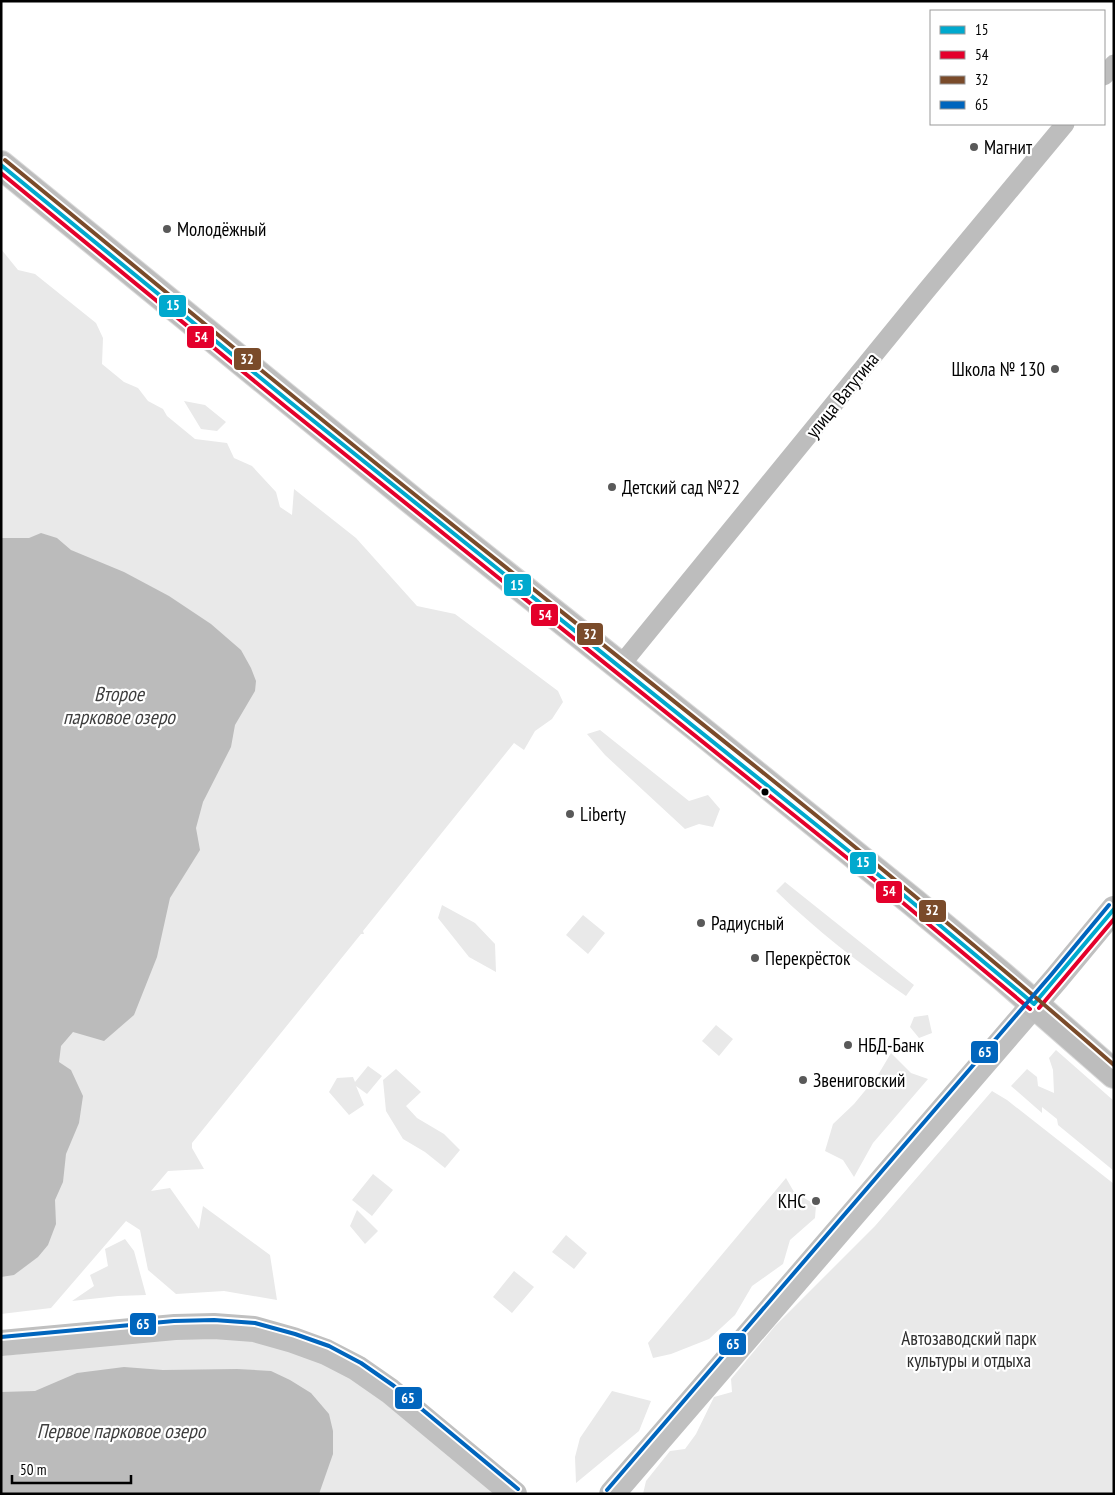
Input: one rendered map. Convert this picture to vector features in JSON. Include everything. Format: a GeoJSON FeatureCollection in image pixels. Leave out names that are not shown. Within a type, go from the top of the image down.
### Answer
{"type":"FeatureCollection","features":[{"type":"Feature","properties":{"kind":"main road"},"geometry":{"type":"LineString","coordinates":[[1,165],[412,501],[913,902],[1114,1074]]}},
{"type":"Feature","properties":{"kind":"main road"},"geometry":{"type":"LineString","coordinates":[[612,1494],[1114,909]]}},
{"type":"Feature","properties":{"kind":"main road"},"geometry":{"type":"LineString","coordinates":[[1,1343],[175,1327],[214,1326],[254,1330],[293,1340],[326,1352],[357,1368],[514,1494]]}},
{"type":"Feature","properties":{"kind":"street"},"geometry":{"type":"LineString","coordinates":[[1105,75],[1114,64]]}},
{"type":"Feature","properties":{"kind":"street","name":"улица Ватутина"},"geometry":{"type":"LineString","coordinates":[[620,666],[920,298],[1064,125]]}},
{"type":"Feature","properties":{"kind":"green space"},"geometry":{"type":"Polygon","coordinates":[[[1,249],[18,270],[35,274],[96,323],[103,338],[102,364],[124,382],[138,388],[148,401],[163,409],[167,416],[195,439],[227,443],[234,458],[252,466],[276,492],[280,507],[292,515],[294,489],[356,538],[417,606],[455,614],[558,691],[563,702],[552,719],[535,731],[524,750],[514,743],[363,931],[364,934],[361,934],[192,1143],[192,1148],[204,1169],[168,1171],[151,1191],[170,1188],[199,1229],[203,1206],[270,1255],[277,1300],[224,1291],[176,1294],[148,1270],[140,1230],[126,1221],[51,1308],[1,1314],[1,249]]]}},
{"type":"Feature","properties":{"kind":"green space"},"geometry":{"type":"Polygon","coordinates":[[[184,401],[205,405],[226,422],[217,431],[201,429],[184,401]]]}},
{"type":"Feature","properties":{"kind":"green space"},"geometry":{"type":"Polygon","coordinates":[[[600,730],[689,801],[708,795],[720,809],[713,827],[699,824],[685,829],[605,755],[587,734],[600,730]]]}},
{"type":"Feature","properties":{"kind":"green space"},"geometry":{"type":"Polygon","coordinates":[[[785,882],[914,985],[906,996],[839,946],[776,891],[785,882]]]}},
{"type":"Feature","properties":{"kind":"green space"},"geometry":{"type":"Polygon","coordinates":[[[442,905],[475,923],[495,944],[496,972],[469,957],[438,918],[442,905]]]}},
{"type":"Feature","properties":{"kind":"green space"},"geometry":{"type":"Polygon","coordinates":[[[583,915],[605,933],[588,954],[566,935],[583,915]]]}},
{"type":"Feature","properties":{"kind":"green space"},"geometry":{"type":"Polygon","coordinates":[[[928,1015],[932,1033],[919,1038],[910,1027],[914,1017],[928,1015]]]}},
{"type":"Feature","properties":{"kind":"green space"},"geometry":{"type":"Polygon","coordinates":[[[716,1025],[733,1039],[719,1056],[702,1041],[716,1025]]]}},
{"type":"Feature","properties":{"kind":"green space"},"geometry":{"type":"Polygon","coordinates":[[[1056,1050],[1114,1101],[1114,1171],[1058,1125],[1057,1119],[1042,1107],[1042,1113],[1011,1086],[1027,1069],[1037,1077],[1038,1086],[1054,1093],[1053,1070],[1049,1058],[1056,1050]]]}},
{"type":"Feature","properties":{"kind":"green space"},"geometry":{"type":"Polygon","coordinates":[[[891,1053],[911,1073],[928,1079],[873,1143],[854,1177],[843,1160],[825,1151],[833,1124],[854,1104],[878,1075],[891,1053]]]}},
{"type":"Feature","properties":{"kind":"green space"},"geometry":{"type":"Polygon","coordinates":[[[368,1066],[382,1076],[367,1094],[356,1086],[364,1105],[349,1115],[329,1092],[337,1078],[353,1077],[355,1082],[368,1066]]]}},
{"type":"Feature","properties":{"kind":"green space"},"geometry":{"type":"Polygon","coordinates":[[[396,1069],[421,1092],[406,1106],[417,1118],[444,1134],[460,1150],[445,1168],[425,1152],[403,1139],[386,1111],[383,1080],[396,1069]]]}},
{"type":"Feature","properties":{"kind":"green space","name":"Автозаводский парк культуры и отдыха"},"geometry":{"type":"Polygon","coordinates":[[[992,1091],[1007,1100],[1114,1184],[1114,1494],[643,1494],[646,1481],[670,1451],[685,1449],[696,1434],[714,1397],[732,1392],[731,1379],[775,1326],[875,1226],[992,1091]]]}},
{"type":"Feature","properties":{"kind":"green space"},"geometry":{"type":"Polygon","coordinates":[[[373,1174],[393,1190],[372,1216],[352,1200],[373,1174]]]}},
{"type":"Feature","properties":{"kind":"green space"},"geometry":{"type":"Polygon","coordinates":[[[786,1178],[794,1192],[816,1205],[815,1218],[790,1240],[783,1264],[752,1286],[735,1315],[709,1339],[671,1354],[653,1358],[648,1343],[786,1178]]]}},
{"type":"Feature","properties":{"kind":"green space"},"geometry":{"type":"Polygon","coordinates":[[[357,1210],[378,1231],[365,1244],[350,1226],[357,1210]]]}},
{"type":"Feature","properties":{"kind":"green space"},"geometry":{"type":"Polygon","coordinates":[[[566,1235],[587,1253],[574,1269],[552,1252],[566,1235]]]}},
{"type":"Feature","properties":{"kind":"green space"},"geometry":{"type":"Polygon","coordinates":[[[125,1239],[134,1251],[146,1295],[72,1301],[94,1286],[90,1275],[108,1266],[105,1249],[125,1239]]]}},
{"type":"Feature","properties":{"kind":"green space"},"geometry":{"type":"Polygon","coordinates":[[[514,1271],[534,1287],[512,1313],[493,1297],[514,1271]]]}},
{"type":"Feature","properties":{"kind":"green space","name":"Первое парковое озеро"},"geometry":{"type":"Polygon","coordinates":[[[209,1337],[250,1341],[287,1348],[348,1374],[500,1494],[1,1494],[1,1356],[171,1338],[209,1337]]]}},
{"type":"Feature","properties":{"kind":"green space"},"geometry":{"type":"Polygon","coordinates":[[[612,1391],[651,1401],[639,1431],[576,1483],[575,1457],[580,1438],[612,1391]]]}},
{"type":"Feature","properties":{"kind":"water","name":"Второе парковое озеро"},"geometry":{"type":"Polygon","coordinates":[[[41,533],[57,538],[71,550],[124,572],[169,596],[211,624],[241,650],[256,681],[255,691],[235,725],[231,747],[203,802],[196,828],[200,850],[170,898],[157,957],[134,1015],[104,1041],[73,1032],[61,1046],[59,1062],[71,1070],[83,1096],[79,1123],[66,1154],[63,1182],[55,1200],[56,1224],[48,1245],[38,1257],[14,1275],[1,1277],[1,538],[29,538],[41,533]]]}},
{"type":"Feature","properties":{"kind":"water","name":"Первое парковое озеро"},"geometry":{"type":"Polygon","coordinates":[[[124,1367],[163,1370],[237,1369],[271,1371],[311,1393],[329,1414],[333,1431],[333,1454],[319,1494],[1,1494],[1,1392],[35,1391],[77,1373],[124,1367]]]}},
{"type":"Feature","properties":{"kind":"transit line","name":"32"},"geometry":{"type":"LineString","coordinates":[[5,160],[269,377],[860,851],[1114,1065]]}},
{"type":"Feature","properties":{"kind":"transit line","name":"15"},"geometry":{"type":"LineString","coordinates":[[1,165],[290,402],[906,897],[1034,1004]]}},
{"type":"Feature","properties":{"kind":"transit line","name":"54"},"geometry":{"type":"LineString","coordinates":[[1,173],[286,407],[902,902],[1030,1009]]}},
{"type":"Feature","properties":{"kind":"transit line","name":"65"},"geometry":{"type":"LineString","coordinates":[[607,1490],[1051,975],[1109,905]]}},
{"type":"Feature","properties":{"kind":"transit line","name":"15"},"geometry":{"type":"LineString","coordinates":[[1034,1004],[1114,909]]}},
{"type":"Feature","properties":{"kind":"transit line","name":"54"},"geometry":{"type":"LineString","coordinates":[[1039,1008],[1114,919]]}},
{"type":"Feature","properties":{"kind":"transit line","name":"65"},"geometry":{"type":"LineString","coordinates":[[1,1337],[174,1321],[214,1320],[255,1323],[295,1334],[329,1346],[361,1363],[394,1386],[518,1489]]}},
{"type":"Feature","properties":{"kind":"place","name":"Магнит"},"geometry":{"type":"Point","coordinates":[974,147]}},
{"type":"Feature","properties":{"kind":"place","name":"Молодёжный"},"geometry":{"type":"Point","coordinates":[167,229]}},
{"type":"Feature","properties":{"kind":"place","name":"Школа № 130"},"geometry":{"type":"Point","coordinates":[1055,369]}},
{"type":"Feature","properties":{"kind":"place","name":"Детский сад №22"},"geometry":{"type":"Point","coordinates":[612,487]}},
{"type":"Feature","properties":{"kind":"place","name":"Liberty"},"geometry":{"type":"Point","coordinates":[570,814]}},
{"type":"Feature","properties":{"kind":"place","name":"Радиусный"},"geometry":{"type":"Point","coordinates":[701,923]}},
{"type":"Feature","properties":{"kind":"place","name":"Перекрёсток"},"geometry":{"type":"Point","coordinates":[755,958]}},
{"type":"Feature","properties":{"kind":"place","name":"НБД-Банк"},"geometry":{"type":"Point","coordinates":[848,1045]}},
{"type":"Feature","properties":{"kind":"place","name":"Звениговский"},"geometry":{"type":"Point","coordinates":[803,1080]}},
{"type":"Feature","properties":{"kind":"place","name":"КНС"},"geometry":{"type":"Point","coordinates":[816,1201]}}]}
